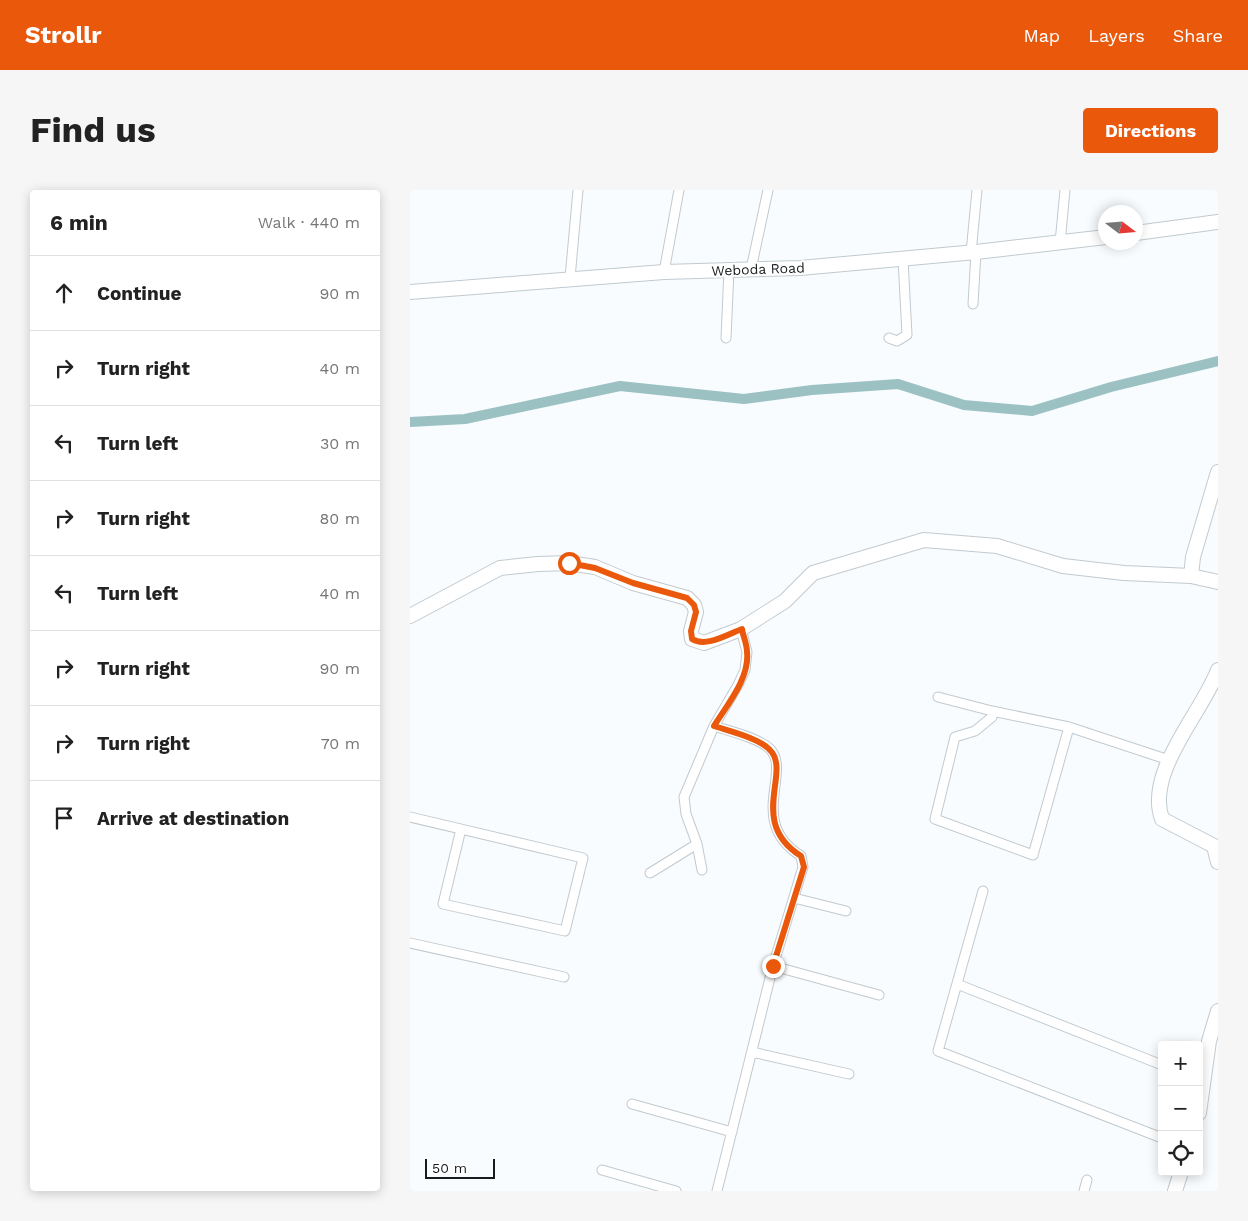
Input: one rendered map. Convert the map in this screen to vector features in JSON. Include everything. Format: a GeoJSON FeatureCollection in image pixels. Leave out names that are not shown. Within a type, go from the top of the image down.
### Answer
{"type":"FeatureCollection","features":[{"type":"Feature","properties":{"kind":"street"},"geometry":{"type":"LineString","coordinates":[[570,278],[578,190]]}},
{"type":"Feature","properties":{"kind":"street"},"geometry":{"type":"LineString","coordinates":[[664,272],[679,190]]}},
{"type":"Feature","properties":{"kind":"street"},"geometry":{"type":"LineString","coordinates":[[751,269],[768,190]]}},
{"type":"Feature","properties":{"kind":"street"},"geometry":{"type":"LineString","coordinates":[[973,304],[977,190]]}},
{"type":"Feature","properties":{"kind":"street"},"geometry":{"type":"LineString","coordinates":[[1060,243],[1065,190]]}},
{"type":"Feature","properties":{"kind":"street"},"geometry":{"type":"LineString","coordinates":[[1143,232],[1218,222]]}},
{"type":"Feature","properties":{"kind":"street","name":"Weboda Road"},"geometry":{"type":"LineString","coordinates":[[410,292],[664,272],[800,268],[1098,238]]}},
{"type":"Feature","properties":{"kind":"street"},"geometry":{"type":"LineString","coordinates":[[890,338],[897,341],[907,335],[903,259]]}},
{"type":"Feature","properties":{"kind":"street"},"geometry":{"type":"LineString","coordinates":[[726,338],[729,270]]}},
{"type":"Feature","properties":{"kind":"street"},"geometry":{"type":"LineString","coordinates":[[1191,576],[1193,557],[1218,472]]}},
{"type":"Feature","properties":{"kind":"street"},"geometry":{"type":"LineString","coordinates":[[410,616],[500,568],[569,563],[595,568],[633,583],[687,598],[694,605],[696,612],[691,631],[692,639],[697,643],[704,643],[742,629],[785,601],[813,573],[924,540],[997,546],[1063,566],[1124,573],[1191,576],[1218,582]]}},
{"type":"Feature","properties":{"kind":"street"},"geometry":{"type":"LineString","coordinates":[[702,870],[697,844],[686,814],[684,797],[714,726],[738,686],[745,670],[748,652],[742,629]]}},
{"type":"Feature","properties":{"kind":"street"},"geometry":{"type":"LineString","coordinates":[[1218,670],[1169,760],[1158,799],[1162,819],[1214,846],[1218,862]]}},
{"type":"Feature","properties":{"kind":"street"},"geometry":{"type":"LineString","coordinates":[[938,697],[992,711],[1069,727],[1169,760]]}},
{"type":"Feature","properties":{"kind":"street"},"geometry":{"type":"LineString","coordinates":[[992,711],[992,717],[975,731],[955,738],[935,819],[1033,855],[1069,727]]}},
{"type":"Feature","properties":{"kind":"street"},"geometry":{"type":"LineString","coordinates":[[714,726],[762,744],[771,750],[775,763],[773,819],[779,835],[792,850],[801,856],[804,867],[773,966],[718,1191]]}},
{"type":"Feature","properties":{"kind":"street"},"geometry":{"type":"LineString","coordinates":[[410,817],[461,829],[583,858],[565,931],[443,904],[461,829]]}},
{"type":"Feature","properties":{"kind":"street"},"geometry":{"type":"LineString","coordinates":[[650,873],[697,844]]}},
{"type":"Feature","properties":{"kind":"street"},"geometry":{"type":"LineString","coordinates":[[983,891],[938,1051],[1158,1136]]}},
{"type":"Feature","properties":{"kind":"street"},"geometry":{"type":"LineString","coordinates":[[794,898],[846,911]]}},
{"type":"Feature","properties":{"kind":"street"},"geometry":{"type":"LineString","coordinates":[[410,943],[564,977]]}},
{"type":"Feature","properties":{"kind":"street"},"geometry":{"type":"LineString","coordinates":[[773,966],[879,995]]}},
{"type":"Feature","properties":{"kind":"street"},"geometry":{"type":"LineString","coordinates":[[957,984],[1158,1063]]}},
{"type":"Feature","properties":{"kind":"street"},"geometry":{"type":"LineString","coordinates":[[1203,1075],[1209,1042],[1218,1012]]}},
{"type":"Feature","properties":{"kind":"street"},"geometry":{"type":"LineString","coordinates":[[752,1052],[849,1074]]}},
{"type":"Feature","properties":{"kind":"street"},"geometry":{"type":"LineString","coordinates":[[632,1104],[732,1132]]}},
{"type":"Feature","properties":{"kind":"street"},"geometry":{"type":"LineString","coordinates":[[602,1170],[676,1191]]}},
{"type":"Feature","properties":{"kind":"street"},"geometry":{"type":"LineString","coordinates":[[1175,1191],[1180,1176]]}},
{"type":"Feature","properties":{"kind":"street"},"geometry":{"type":"LineString","coordinates":[[1084,1191],[1087,1180]]}},
{"type":"Feature","properties":{"kind":"waterway"},"geometry":{"type":"LineString","coordinates":[[410,422],[465,419],[620,386],[744,399],[812,390],[898,384],[964,405],[1032,411],[1111,387],[1218,361]]}},
{"type":"Feature","properties":{"kind":"route"},"geometry":{"type":"LineString","coordinates":[[569,563],[595,568],[633,583],[687,598],[694,605],[696,612],[691,631],[692,639],[697,643],[704,643],[742,629],[748,652],[745,670],[738,686],[714,726],[762,744],[771,750],[775,763],[773,819],[779,835],[792,850],[801,856],[804,867],[773,966]]}}]}
